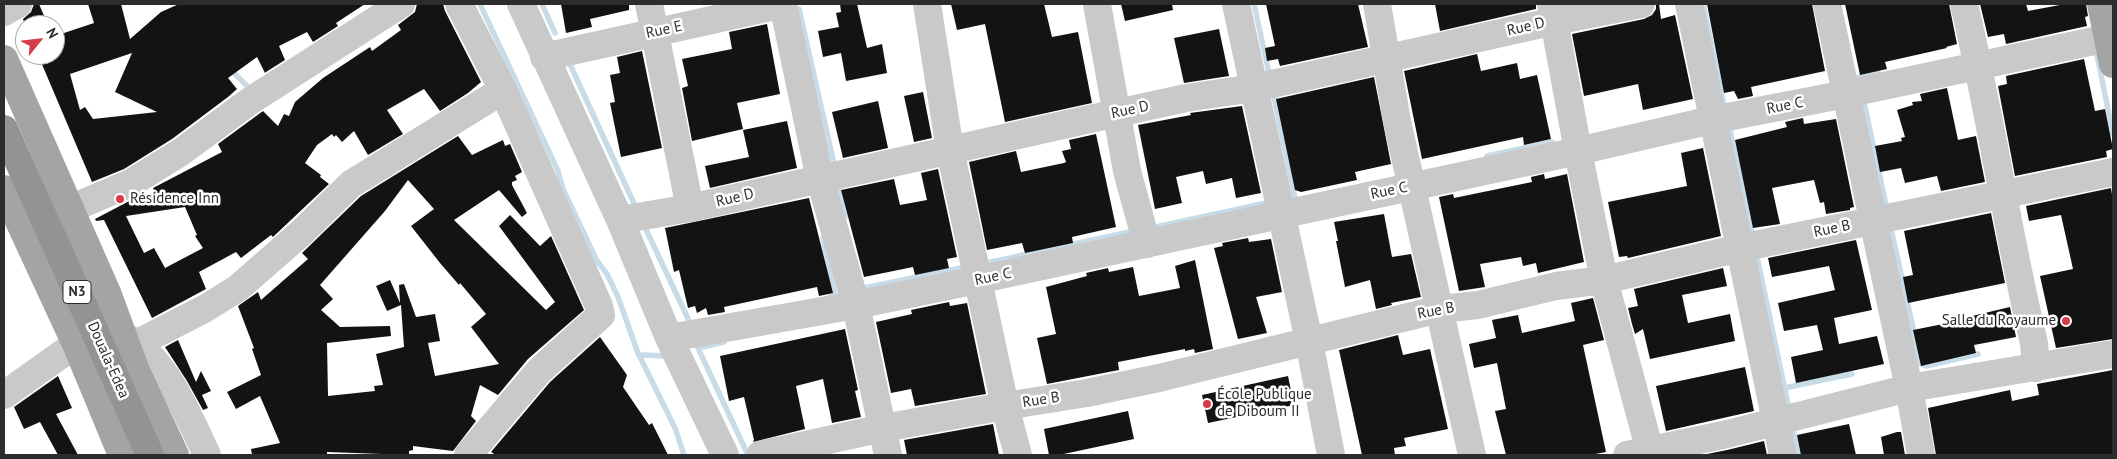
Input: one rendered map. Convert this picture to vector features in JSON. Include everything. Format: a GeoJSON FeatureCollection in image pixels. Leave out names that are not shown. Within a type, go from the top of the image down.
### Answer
{"type":"FeatureCollection","features":[{"type":"Feature","properties":{"kind":"highway","name":"Douala-Edea"},"geometry":{"type":"LineString","coordinates":[[4,129],[150,455]]}},
{"type":"Feature","properties":{"kind":"main road"},"geometry":{"type":"LineString","coordinates":[[2104,6],[2111,51]]}},
{"type":"Feature","properties":{"kind":"main road"},"geometry":{"type":"LineString","coordinates":[[4,59],[108,295],[130,339],[136,371],[175,455]]}},
{"type":"Feature","properties":{"kind":"main road"},"geometry":{"type":"LineString","coordinates":[[4,189],[76,344],[122,455]]}},
{"type":"Feature","properties":{"kind":"street"},"geometry":{"type":"LineString","coordinates":[[70,209],[131,183],[148,173],[181,152],[250,101],[400,4]]}},
{"type":"Feature","properties":{"kind":"street"},"geometry":{"type":"LineString","coordinates":[[459,4],[503,90],[599,306],[601,315],[539,371],[468,455]]}},
{"type":"Feature","properties":{"kind":"street"},"geometry":{"type":"LineString","coordinates":[[521,4],[620,220],[669,338],[725,455]]}},
{"type":"Feature","properties":{"kind":"street"},"geometry":{"type":"LineString","coordinates":[[649,4],[656,31],[690,208]]}},
{"type":"Feature","properties":{"kind":"street"},"geometry":{"type":"LineString","coordinates":[[783,4],[820,179],[856,305],[888,455]]}},
{"type":"Feature","properties":{"kind":"street","name":"Rue E"},"geometry":{"type":"LineString","coordinates":[[544,57],[783,4]]}},
{"type":"Feature","properties":{"kind":"street"},"geometry":{"type":"LineString","coordinates":[[927,4],[950,150],[1005,406],[1018,455]]}},
{"type":"Feature","properties":{"kind":"street"},"geometry":{"type":"LineString","coordinates":[[1097,4],[1127,171],[1147,244]]}},
{"type":"Feature","properties":{"kind":"street"},"geometry":{"type":"LineString","coordinates":[[1236,4],[1332,455]]}},
{"type":"Feature","properties":{"kind":"street"},"geometry":{"type":"LineString","coordinates":[[1377,4],[1397,121],[1472,455]]}},
{"type":"Feature","properties":{"kind":"street","name":"Rue D"},"geometry":{"type":"LineString","coordinates":[[620,220],[690,208],[1186,98],[1254,88],[1387,59],[1553,12],[1641,4]]}},
{"type":"Feature","properties":{"kind":"street"},"geometry":{"type":"LineString","coordinates":[[1689,4],[1783,455]]}},
{"type":"Feature","properties":{"kind":"street"},"geometry":{"type":"LineString","coordinates":[[1827,4],[1909,388],[1921,455]]}},
{"type":"Feature","properties":{"kind":"street"},"geometry":{"type":"LineString","coordinates":[[1964,4],[1979,66],[2002,193],[2034,343],[2036,368]]}},
{"type":"Feature","properties":{"kind":"street"},"geometry":{"type":"LineString","coordinates":[[1553,12],[1604,280],[1643,454],[1909,388],[2113,354]]}},
{"type":"Feature","properties":{"kind":"street","name":"Rue C"},"geometry":{"type":"LineString","coordinates":[[669,338],[856,305],[978,280],[1578,151],[1712,120],[1979,66],[2111,51]]}},
{"type":"Feature","properties":{"kind":"street"},"geometry":{"type":"LineString","coordinates":[[207,455],[183,405],[156,363],[130,339],[206,308],[238,288],[301,233],[350,184],[503,90]]}},
{"type":"Feature","properties":{"kind":"street","name":"Rue B"},"geometry":{"type":"LineString","coordinates":[[760,455],[883,428],[1087,393],[1150,380],[1440,309],[1494,301],[1556,286],[1604,280],[1740,248],[2002,193],[2113,172]]}},
{"type":"Feature","properties":{"kind":"street"},"geometry":{"type":"LineString","coordinates":[[4,396],[24,379],[76,344]]}},
{"type":"Feature","properties":{"kind":"building"},"geometry":{"type":"Polygon","coordinates":[[[34,4],[39,4],[44,15],[28,15],[34,4]]]}},
{"type":"Feature","properties":{"kind":"building"},"geometry":{"type":"Polygon","coordinates":[[[88,4],[121,4],[130,39],[161,12],[179,4],[365,4],[336,23],[338,26],[313,42],[307,32],[279,46],[285,60],[265,73],[257,57],[228,78],[237,89],[228,97],[172,139],[124,169],[92,182],[42,65],[65,65],[65,33],[94,23],[88,4]],[[132,53],[70,74],[80,110],[85,107],[93,119],[157,112],[115,92],[132,53]]]}},
{"type":"Feature","properties":{"kind":"building"},"geometry":{"type":"Polygon","coordinates":[[[417,4],[443,4],[481,82],[440,111],[424,89],[387,110],[403,134],[368,155],[354,131],[342,142],[336,135],[334,137],[332,134],[317,145],[305,163],[321,175],[320,177],[329,184],[273,237],[271,235],[241,258],[236,252],[199,272],[206,289],[152,318],[104,220],[96,221],[95,219],[135,198],[157,197],[153,188],[222,152],[218,144],[263,111],[278,126],[284,114],[289,116],[295,102],[323,78],[370,47],[372,51],[401,30],[398,25],[415,12],[417,4]],[[185,207],[126,216],[144,253],[154,248],[165,268],[203,248],[195,236],[197,235],[185,207]]]}},
{"type":"Feature","properties":{"kind":"building"},"geometry":{"type":"Polygon","coordinates":[[[561,4],[629,4],[629,10],[590,19],[592,27],[566,33],[561,4]]]}},
{"type":"Feature","properties":{"kind":"building"},"geometry":{"type":"Polygon","coordinates":[[[840,4],[857,4],[867,48],[882,44],[887,73],[846,81],[841,53],[823,57],[818,31],[839,27],[836,13],[841,12],[840,4]]]}},
{"type":"Feature","properties":{"kind":"building"},"geometry":{"type":"Polygon","coordinates":[[[951,4],[1044,4],[1052,37],[1078,32],[1092,103],[1005,122],[985,24],[957,30],[951,4]]]}},
{"type":"Feature","properties":{"kind":"building"},"geometry":{"type":"Polygon","coordinates":[[[1121,4],[1172,4],[1173,10],[1125,21],[1121,4]]]}},
{"type":"Feature","properties":{"kind":"building"},"geometry":{"type":"Polygon","coordinates":[[[1266,4],[1358,4],[1368,47],[1280,66],[1278,59],[1267,61],[1265,48],[1275,46],[1266,4]]]}},
{"type":"Feature","properties":{"kind":"building"},"geometry":{"type":"Polygon","coordinates":[[[1435,4],[1536,4],[1536,9],[1440,31],[1435,4]]]}},
{"type":"Feature","properties":{"kind":"building"},"geometry":{"type":"Polygon","coordinates":[[[1656,4],[1659,4],[1661,19],[1675,15],[1693,99],[1643,110],[1638,84],[1584,96],[1572,34],[1644,19],[1652,15],[1656,9],[1656,4]]]}},
{"type":"Feature","properties":{"kind":"building"},"geometry":{"type":"Polygon","coordinates":[[[1707,4],[1812,4],[1825,71],[1751,87],[1753,96],[1738,99],[1734,91],[1724,93],[1707,4]]]}},
{"type":"Feature","properties":{"kind":"building"},"geometry":{"type":"Polygon","coordinates":[[[1845,4],[1949,4],[1957,44],[1885,62],[1887,69],[1860,75],[1845,4]]]}},
{"type":"Feature","properties":{"kind":"building"},"geometry":{"type":"Polygon","coordinates":[[[1980,4],[2026,4],[2028,11],[2065,4],[2086,4],[2088,16],[2085,17],[2087,26],[2006,44],[2004,34],[1988,37],[1980,4]]]}},
{"type":"Feature","properties":{"kind":"building"},"geometry":{"type":"Polygon","coordinates":[[[767,24],[780,94],[737,103],[743,129],[692,141],[682,88],[688,86],[682,59],[732,49],[729,32],[767,24]]]}},
{"type":"Feature","properties":{"kind":"building"},"geometry":{"type":"Polygon","coordinates":[[[1219,29],[1229,76],[1184,83],[1174,38],[1219,29]]]}},
{"type":"Feature","properties":{"kind":"building"},"geometry":{"type":"Polygon","coordinates":[[[642,51],[662,148],[621,157],[610,103],[615,102],[610,75],[620,73],[617,57],[642,51]]]}},
{"type":"Feature","properties":{"kind":"building"},"geometry":{"type":"Polygon","coordinates":[[[1477,54],[1481,71],[1517,63],[1520,79],[1537,75],[1551,139],[1524,145],[1523,137],[1422,159],[1404,71],[1477,54]]]}},
{"type":"Feature","properties":{"kind":"building"},"geometry":{"type":"Polygon","coordinates":[[[2084,59],[2095,111],[2105,109],[2113,149],[2106,151],[2107,157],[2015,176],[1998,86],[2007,84],[2006,76],[2084,59]]]}},
{"type":"Feature","properties":{"kind":"building"},"geometry":{"type":"Polygon","coordinates":[[[1374,77],[1391,164],[1355,172],[1357,180],[1301,192],[1295,190],[1276,99],[1374,77]]]}},
{"type":"Feature","properties":{"kind":"building"},"geometry":{"type":"Polygon","coordinates":[[[1947,88],[1958,140],[1976,136],[1985,182],[1941,191],[1937,176],[1905,183],[1901,168],[1880,172],[1875,146],[1902,141],[1901,138],[1905,137],[1897,110],[1913,105],[1912,102],[1922,101],[1920,94],[1947,88]]]}},
{"type":"Feature","properties":{"kind":"building"},"geometry":{"type":"Polygon","coordinates":[[[923,92],[932,138],[914,142],[904,96],[923,92]]]}},
{"type":"Feature","properties":{"kind":"building"},"geometry":{"type":"Polygon","coordinates":[[[878,101],[888,148],[843,158],[832,112],[878,101]]]}},
{"type":"Feature","properties":{"kind":"building"},"geometry":{"type":"Polygon","coordinates":[[[1242,106],[1261,193],[1236,198],[1232,178],[1206,184],[1203,171],[1176,177],[1182,203],[1155,209],[1138,125],[1191,115],[1190,113],[1242,106]]]}},
{"type":"Feature","properties":{"kind":"building"},"geometry":{"type":"Polygon","coordinates":[[[1803,118],[1804,124],[1836,119],[1854,207],[1850,208],[1850,210],[1826,214],[1824,202],[1820,203],[1814,180],[1772,188],[1780,224],[1753,228],[1735,140],[1787,127],[1785,122],[1803,118]]]}},
{"type":"Feature","properties":{"kind":"building"},"geometry":{"type":"Polygon","coordinates":[[[787,121],[797,168],[710,188],[705,166],[749,157],[743,130],[787,121]]]}},
{"type":"Feature","properties":{"kind":"building"},"geometry":{"type":"Polygon","coordinates":[[[1096,134],[1116,227],[1072,237],[1073,243],[1025,253],[1022,243],[987,250],[969,162],[1016,151],[1021,172],[1064,163],[1066,162],[1062,151],[1071,149],[1069,140],[1096,134]]]}},
{"type":"Feature","properties":{"kind":"building"},"geometry":{"type":"Polygon","coordinates":[[[458,136],[472,155],[503,140],[505,146],[510,144],[522,172],[515,176],[517,180],[512,182],[512,185],[527,213],[522,217],[499,190],[454,220],[546,310],[555,302],[499,226],[510,215],[540,246],[551,236],[584,310],[528,359],[498,395],[480,385],[471,416],[476,421],[453,451],[413,446],[413,450],[409,451],[409,455],[327,452],[327,455],[252,455],[251,449],[280,443],[260,396],[236,409],[227,392],[261,375],[252,349],[254,348],[238,306],[258,292],[261,300],[308,259],[302,253],[361,196],[458,136]],[[408,180],[385,211],[320,285],[333,299],[321,310],[340,327],[390,326],[391,336],[327,343],[328,396],[375,391],[374,386],[383,385],[376,354],[404,347],[401,305],[387,311],[376,286],[390,280],[400,303],[399,285],[404,284],[416,317],[435,314],[440,341],[428,343],[435,376],[499,364],[471,327],[486,314],[440,263],[411,226],[434,209],[408,180]]]}},
{"type":"Feature","properties":{"kind":"building"},"geometry":{"type":"Polygon","coordinates":[[[1703,148],[1721,236],[1628,258],[1627,256],[1619,257],[1608,202],[1687,186],[1681,153],[1703,148]]]}},
{"type":"Feature","properties":{"kind":"building"},"geometry":{"type":"Polygon","coordinates":[[[938,169],[957,257],[947,259],[949,268],[915,275],[913,267],[864,277],[841,190],[894,179],[900,205],[927,200],[921,173],[938,169]]]}},
{"type":"Feature","properties":{"kind":"building"},"geometry":{"type":"Polygon","coordinates":[[[1544,174],[1545,179],[1567,174],[1584,262],[1538,273],[1536,263],[1523,266],[1521,257],[1480,264],[1485,287],[1459,291],[1439,197],[1453,194],[1454,198],[1532,182],[1531,177],[1544,174]]]}},
{"type":"Feature","properties":{"kind":"building"},"geometry":{"type":"Polygon","coordinates":[[[2111,188],[2113,201],[2113,339],[2056,348],[2040,276],[2073,269],[2061,215],[2029,221],[2026,206],[2111,188]]]}},
{"type":"Feature","properties":{"kind":"building"},"geometry":{"type":"Polygon","coordinates":[[[809,198],[833,293],[819,296],[817,287],[724,307],[725,312],[708,315],[706,308],[697,313],[695,306],[688,308],[679,270],[674,272],[665,228],[809,198]]]}},
{"type":"Feature","properties":{"kind":"building"},"geometry":{"type":"Polygon","coordinates":[[[1991,213],[2005,283],[1908,303],[1903,277],[1913,275],[1904,231],[1991,213]]]}},
{"type":"Feature","properties":{"kind":"building"},"geometry":{"type":"Polygon","coordinates":[[[1384,214],[1392,257],[1411,254],[1421,297],[1391,303],[1392,305],[1376,309],[1370,280],[1345,287],[1334,222],[1384,214]]]}},
{"type":"Feature","properties":{"kind":"building"},"geometry":{"type":"Polygon","coordinates":[[[1248,238],[1249,242],[1271,239],[1282,292],[1256,297],[1267,333],[1238,339],[1214,248],[1223,246],[1222,243],[1248,238]]]}},
{"type":"Feature","properties":{"kind":"building"},"geometry":{"type":"Polygon","coordinates":[[[1856,240],[1872,310],[1834,318],[1839,344],[1877,336],[1884,364],[1796,383],[1791,357],[1823,350],[1817,325],[1784,331],[1778,303],[1835,290],[1829,266],[1772,277],[1768,258],[1856,240]]]}},
{"type":"Feature","properties":{"kind":"building"},"geometry":{"type":"Polygon","coordinates":[[[1195,260],[1213,349],[1195,353],[1194,349],[1185,351],[1185,349],[1118,362],[1119,370],[1047,384],[1037,338],[1056,334],[1046,287],[1087,276],[1086,273],[1108,268],[1109,272],[1133,267],[1139,296],[1180,288],[1175,266],[1195,260]]]}},
{"type":"Feature","properties":{"kind":"building"},"geometry":{"type":"Polygon","coordinates":[[[1723,268],[1727,286],[1682,295],[1688,323],[1730,314],[1735,341],[1650,359],[1643,329],[1635,334],[1628,308],[1638,306],[1634,289],[1723,268]]]}},
{"type":"Feature","properties":{"kind":"building"},"geometry":{"type":"Polygon","coordinates":[[[1593,298],[1604,340],[1583,345],[1606,452],[1590,455],[1506,455],[1495,411],[1506,409],[1497,363],[1474,368],[1469,344],[1496,338],[1492,320],[1518,315],[1522,333],[1575,321],[1571,303],[1593,298]]]}},
{"type":"Feature","properties":{"kind":"building"},"geometry":{"type":"Polygon","coordinates":[[[949,302],[950,306],[967,303],[986,394],[915,406],[911,389],[891,393],[876,322],[912,314],[911,310],[949,302]]]}},
{"type":"Feature","properties":{"kind":"building"},"geometry":{"type":"Polygon","coordinates":[[[2010,307],[2016,337],[1974,345],[1976,353],[1921,366],[1913,330],[1968,319],[1968,317],[2010,307]]]}},
{"type":"Feature","properties":{"kind":"building"},"geometry":{"type":"Polygon","coordinates":[[[845,329],[858,390],[855,391],[861,417],[832,423],[823,379],[796,386],[805,429],[753,442],[744,397],[729,401],[720,356],[845,329]]]}},
{"type":"Feature","properties":{"kind":"building"},"geometry":{"type":"Polygon","coordinates":[[[1398,335],[1403,355],[1430,349],[1448,429],[1404,438],[1406,446],[1394,448],[1395,455],[1362,455],[1339,350],[1398,335]]]}},
{"type":"Feature","properties":{"kind":"building"},"geometry":{"type":"Polygon","coordinates":[[[600,337],[627,375],[623,387],[649,425],[652,423],[668,455],[496,455],[491,452],[550,382],[600,337]]]}},
{"type":"Feature","properties":{"kind":"building"},"geometry":{"type":"Polygon","coordinates":[[[178,340],[196,382],[201,371],[211,391],[202,395],[208,408],[203,410],[165,347],[178,340]]]}},
{"type":"Feature","properties":{"kind":"building"},"geometry":{"type":"Polygon","coordinates":[[[1745,367],[1754,411],[1666,431],[1656,386],[1745,367]]]}},
{"type":"Feature","properties":{"kind":"building"},"geometry":{"type":"Polygon","coordinates":[[[2113,370],[2113,455],[1936,455],[1928,408],[2010,390],[2012,401],[2039,395],[2037,384],[2113,370]]]}},
{"type":"Feature","properties":{"kind":"building"},"geometry":{"type":"Polygon","coordinates":[[[58,376],[72,408],[56,414],[78,455],[58,455],[40,422],[24,429],[14,407],[58,376]]]}},
{"type":"Feature","properties":{"kind":"building"},"geometry":{"type":"Polygon","coordinates":[[[1288,376],[1294,405],[1208,423],[1202,395],[1288,376]]]}},
{"type":"Feature","properties":{"kind":"building"},"geometry":{"type":"Polygon","coordinates":[[[1128,411],[1134,439],[1059,455],[1049,455],[1044,429],[1128,411]]]}},
{"type":"Feature","properties":{"kind":"building"},"geometry":{"type":"Polygon","coordinates":[[[993,424],[999,455],[907,455],[904,440],[993,424]]]}},
{"type":"Feature","properties":{"kind":"building"},"geometry":{"type":"Polygon","coordinates":[[[1849,424],[1856,455],[1801,455],[1797,435],[1849,424]]]}},
{"type":"Feature","properties":{"kind":"building"},"geometry":{"type":"Polygon","coordinates":[[[1901,432],[1905,455],[1884,455],[1881,437],[1901,432]]]}},
{"type":"Feature","properties":{"kind":"building"},"geometry":{"type":"Polygon","coordinates":[[[1764,441],[1767,455],[1702,455],[1727,450],[1764,441]]]}},
{"type":"Feature","properties":{"kind":"waterway"},"geometry":{"type":"LineString","coordinates":[[480,4],[558,171],[563,189],[597,261],[607,274],[618,297],[638,353],[675,428],[684,455]]}},
{"type":"Feature","properties":{"kind":"waterway"},"geometry":{"type":"LineString","coordinates":[[542,4],[555,33]]}},
{"type":"Feature","properties":{"kind":"waterway"},"geometry":{"type":"LineString","coordinates":[[1254,4],[1269,73]]}},
{"type":"Feature","properties":{"kind":"waterway"},"geometry":{"type":"LineString","coordinates":[[1703,4],[1724,105]]}},
{"type":"Feature","properties":{"kind":"waterway"},"geometry":{"type":"LineString","coordinates":[[799,9],[835,168]]}},
{"type":"Feature","properties":{"kind":"waterway"},"geometry":{"type":"LineString","coordinates":[[2096,50],[2113,134]]}},
{"type":"Feature","properties":{"kind":"waterway"},"geometry":{"type":"LineString","coordinates":[[568,60],[637,210]]}},
{"type":"Feature","properties":{"kind":"waterway"},"geometry":{"type":"LineString","coordinates":[[229,68],[247,86]]}},
{"type":"Feature","properties":{"kind":"waterway"},"geometry":{"type":"LineString","coordinates":[[1855,78],[1878,73]]}},
{"type":"Feature","properties":{"kind":"waterway"},"geometry":{"type":"LineString","coordinates":[[1273,93],[1295,198]]}},
{"type":"Feature","properties":{"kind":"waterway"},"geometry":{"type":"LineString","coordinates":[[1864,102],[1887,210]]}},
{"type":"Feature","properties":{"kind":"waterway"},"geometry":{"type":"LineString","coordinates":[[1730,130],[1753,238]]}},
{"type":"Feature","properties":{"kind":"waterway"},"geometry":{"type":"LineString","coordinates":[[1487,156],[1552,142]]}},
{"type":"Feature","properties":{"kind":"waterway"},"geometry":{"type":"LineString","coordinates":[[837,182],[845,217]]}},
{"type":"Feature","properties":{"kind":"waterway"},"geometry":{"type":"LineString","coordinates":[[1151,228],[1266,203]]}},
{"type":"Feature","properties":{"kind":"waterway"},"geometry":{"type":"LineString","coordinates":[[643,223],[691,325]]}},
{"type":"Feature","properties":{"kind":"waterway"},"geometry":{"type":"LineString","coordinates":[[1890,224],[1921,364],[1926,366],[1978,354]]}},
{"type":"Feature","properties":{"kind":"waterway"},"geometry":{"type":"LineString","coordinates":[[982,264],[1134,231]]}},
{"type":"Feature","properties":{"kind":"waterway"},"geometry":{"type":"LineString","coordinates":[[823,238],[835,295],[830,296]]}},
{"type":"Feature","properties":{"kind":"waterway"},"geometry":{"type":"LineString","coordinates":[[1756,252],[1789,409]]}},
{"type":"Feature","properties":{"kind":"waterway"},"geometry":{"type":"LineString","coordinates":[[859,289],[961,268]]}},
{"type":"Feature","properties":{"kind":"waterway"},"geometry":{"type":"LineString","coordinates":[[724,342],[698,348],[747,453]]}},
{"type":"Feature","properties":{"kind":"waterway"},"geometry":{"type":"LineString","coordinates":[[642,355],[668,356]]}},
{"type":"Feature","properties":{"kind":"waterway"},"geometry":{"type":"LineString","coordinates":[[1784,388],[1852,374]]}},
{"type":"Feature","properties":{"kind":"waterway"},"geometry":{"type":"LineString","coordinates":[[1792,426],[1799,455]]}},
{"type":"Feature","properties":{"kind":"place","name":"Résidence Inn"},"geometry":{"type":"Point","coordinates":[120,199]}},
{"type":"Feature","properties":{"kind":"place","name":"Salle du Royaume"},"geometry":{"type":"Point","coordinates":[2066,321]}},
{"type":"Feature","properties":{"kind":"place","name":"École Publique de Diboum II"},"geometry":{"type":"Point","coordinates":[1207,404]}}]}
